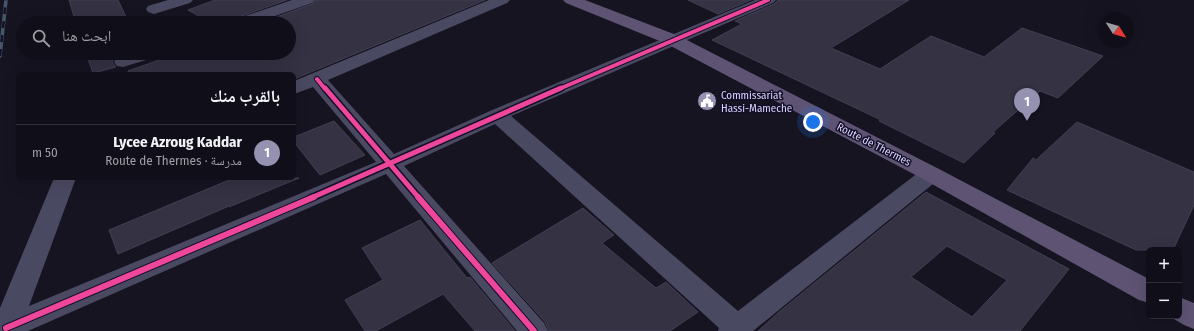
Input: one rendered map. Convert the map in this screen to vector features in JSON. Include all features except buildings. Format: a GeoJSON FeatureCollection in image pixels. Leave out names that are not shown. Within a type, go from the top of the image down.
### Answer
{"type":"FeatureCollection","features":[{"type":"Feature","properties":{"kind":"main road","name":"Route de Thermes"},"geometry":{"type":"LineString","coordinates":[[571,0],[673,40],[931,174],[1146,290]]}},
{"type":"Feature","properties":{"kind":"main road"},"geometry":{"type":"LineString","coordinates":[[1182,310],[1194,317]]}},
{"type":"Feature","properties":{"kind":"street"},"geometry":{"type":"LineString","coordinates":[[148,16],[152,4],[184,0]]}},
{"type":"Feature","properties":{"kind":"street"},"geometry":{"type":"LineString","coordinates":[[260,16],[307,0]]}},
{"type":"Feature","properties":{"kind":"street"},"geometry":{"type":"LineString","coordinates":[[296,87],[502,0]]}},
{"type":"Feature","properties":{"kind":"street"},"geometry":{"type":"LineString","coordinates":[[6,330],[390,164],[497,115],[768,0]]}},
{"type":"Feature","properties":{"kind":"street"},"geometry":{"type":"LineString","coordinates":[[317,79],[534,331]]}},
{"type":"Feature","properties":{"kind":"street"},"geometry":{"type":"LineString","coordinates":[[497,115],[735,329],[931,174]]}},
{"type":"Feature","properties":{"kind":"street"},"geometry":{"type":"LineString","coordinates":[[6,330],[66,180]]}},
{"type":"Feature","properties":{"kind":"railway"},"geometry":{"type":"LineString","coordinates":[[0,56],[6,0]]}},
{"type":"Feature","properties":{"kind":"cycle path"},"geometry":{"type":"LineString","coordinates":[[6,328],[390,164],[497,115],[768,0]]}},
{"type":"Feature","properties":{"kind":"cycle path"},"geometry":{"type":"LineString","coordinates":[[317,79],[534,331]]}},
{"type":"Feature","properties":{"kind":"place","name":"Commissariat Hassi-Mameche"},"geometry":{"type":"Point","coordinates":[707,101]}},
{"type":"Feature","properties":{"kind":"place","name":"Lycee Azroug Kaddar"},"geometry":{"type":"Point","coordinates":[1027,121]}}]}
